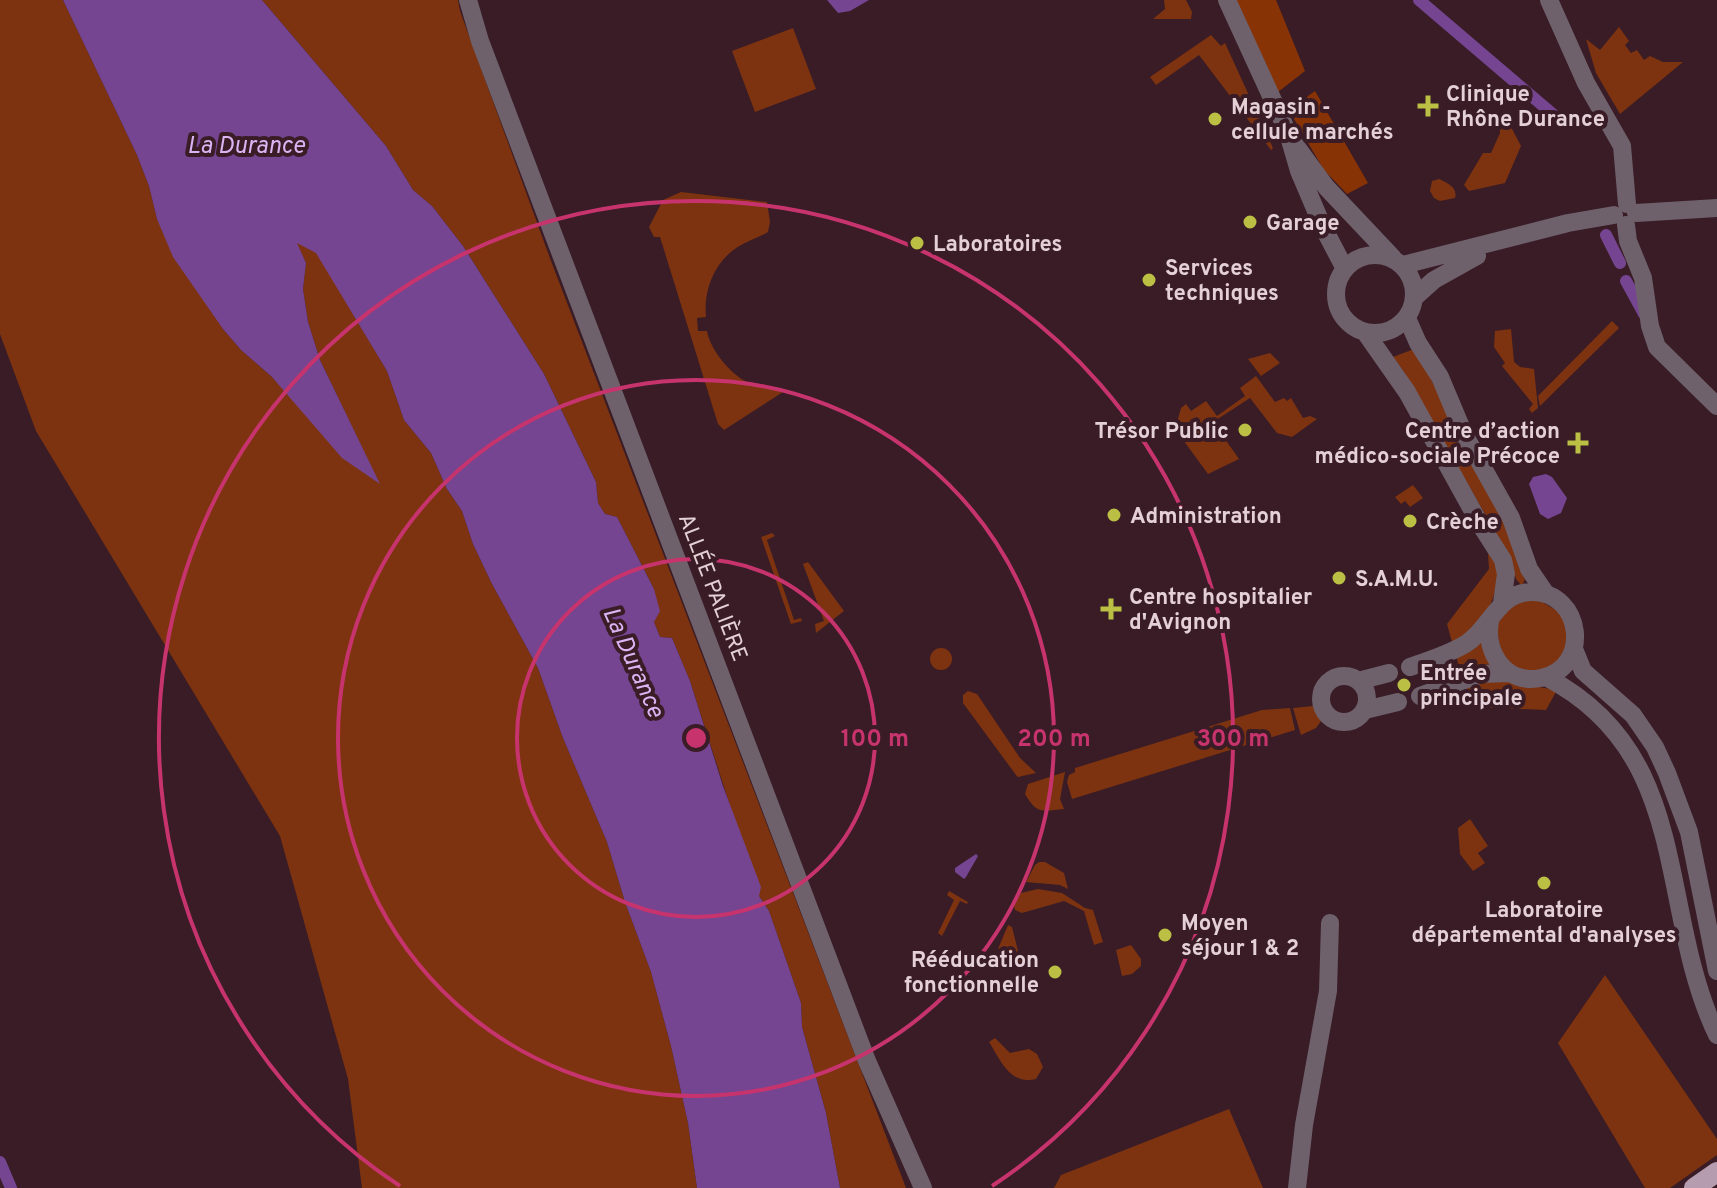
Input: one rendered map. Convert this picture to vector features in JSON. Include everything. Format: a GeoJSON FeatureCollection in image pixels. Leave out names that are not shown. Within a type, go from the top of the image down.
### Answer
{"type":"FeatureCollection","features":[{"type":"Feature","properties":{"kind":"main road"},"geometry":{"type":"LineString","coordinates":[[1694,1188],[1717,1172]]}},
{"type":"Feature","properties":{"kind":"street","name":"ALLÉE PALIÈRE"},"geometry":{"type":"LineString","coordinates":[[468,0],[480,41],[867,1061],[923,1188]]}},
{"type":"Feature","properties":{"kind":"street"},"geometry":{"type":"LineString","coordinates":[[1227,0],[1288,133],[1299,171],[1322,225],[1345,269]]}},
{"type":"Feature","properties":{"kind":"street"},"geometry":{"type":"LineString","coordinates":[[1549,0],[1586,83],[1623,151],[1628,241],[1643,278],[1650,326],[1657,347],[1717,406]]}},
{"type":"Feature","properties":{"kind":"street"},"geometry":{"type":"LineString","coordinates":[[1288,133],[1326,187],[1410,275],[1415,297]]}},
{"type":"Feature","properties":{"kind":"street"},"geometry":{"type":"LineString","coordinates":[[1410,667],[1466,643],[1490,621],[1502,603],[1506,574],[1503,560],[1472,512],[1407,392],[1365,332],[1349,323],[1338,307],[1336,287],[1345,269],[1362,256],[1372,254],[1398,262],[1508,240],[1568,223],[1626,214],[1717,208]]}},
{"type":"Feature","properties":{"kind":"street"},"geometry":{"type":"LineString","coordinates":[[1365,332],[1384,333],[1400,324],[1407,318],[1415,297],[1446,272],[1508,240]]}},
{"type":"Feature","properties":{"kind":"street"},"geometry":{"type":"LineString","coordinates":[[1407,318],[1418,343],[1440,377],[1464,434],[1511,518],[1527,565],[1546,594]]}},
{"type":"Feature","properties":{"kind":"street"},"geometry":{"type":"LineString","coordinates":[[1420,696],[1473,676],[1508,673],[1527,679],[1546,677],[1562,667],[1574,649],[1576,632],[1569,613],[1555,598],[1523,592],[1502,603]]}},
{"type":"Feature","properties":{"kind":"street"},"geometry":{"type":"LineString","coordinates":[[1490,621],[1488,633],[1493,655],[1508,673]]}},
{"type":"Feature","properties":{"kind":"street"},"geometry":{"type":"LineString","coordinates":[[1574,649],[1583,671],[1620,701],[1643,729],[1667,773],[1689,832],[1717,971]]}},
{"type":"Feature","properties":{"kind":"street"},"geometry":{"type":"LineString","coordinates":[[1389,673],[1358,681],[1343,676],[1328,683],[1323,691],[1323,707],[1332,719],[1341,722],[1356,720],[1365,710],[1398,702]]}},
{"type":"Feature","properties":{"kind":"street"},"geometry":{"type":"LineString","coordinates":[[1546,677],[1582,698],[1613,726],[1645,779],[1669,853],[1694,971],[1717,1035]]}},
{"type":"Feature","properties":{"kind":"street"},"geometry":{"type":"LineString","coordinates":[[1358,681],[1367,694],[1365,710]]}},
{"type":"Feature","properties":{"kind":"street"},"geometry":{"type":"LineString","coordinates":[[1297,1188],[1304,1125],[1328,991],[1330,923]]}},
{"type":"Feature","properties":{"kind":"shaded area"},"geometry":{"type":"Polygon","coordinates":[[[0,0],[63,0],[137,155],[157,219],[223,329],[379,483],[320,360],[308,322],[303,289],[306,263],[296,242],[317,253],[387,371],[404,420],[431,453],[447,489],[462,511],[492,584],[538,668],[563,738],[607,842],[651,972],[671,1046],[688,1123],[697,1188],[362,1188],[348,1079],[280,836],[36,431],[0,334],[0,0]]]}},
{"type":"Feature","properties":{"kind":"shaded area"},"geometry":{"type":"Polygon","coordinates":[[[262,0],[458,0],[551,261],[906,1188],[840,1188],[826,1113],[802,1027],[801,1003],[769,911],[759,896],[690,681],[672,638],[660,637],[654,622],[654,589],[617,517],[605,514],[598,503],[596,482],[544,374],[463,246],[432,206],[413,190],[386,146],[262,0]]]}},
{"type":"Feature","properties":{"kind":"shaded area"},"geometry":{"type":"Polygon","coordinates":[[[1164,0],[1186,0],[1192,12],[1191,19],[1153,19],[1165,9],[1164,0]]]}},
{"type":"Feature","properties":{"kind":"shaded area"},"geometry":{"type":"Polygon","coordinates":[[[1236,0],[1276,0],[1305,71],[1278,92],[1236,0]]]}},
{"type":"Feature","properties":{"kind":"shaded area"},"geometry":{"type":"Polygon","coordinates":[[[1619,27],[1629,41],[1625,45],[1631,53],[1637,50],[1644,60],[1650,56],[1663,62],[1683,62],[1620,114],[1596,73],[1586,39],[1600,50],[1619,27]]]}},
{"type":"Feature","properties":{"kind":"shaded area"},"geometry":{"type":"Polygon","coordinates":[[[793,28],[816,89],[755,112],[732,51],[793,28]]]}},
{"type":"Feature","properties":{"kind":"shaded area"},"geometry":{"type":"Polygon","coordinates":[[[1211,35],[1221,46],[1225,43],[1273,148],[1271,150],[1199,55],[1156,85],[1150,77],[1211,35]]]}},
{"type":"Feature","properties":{"kind":"shaded area"},"geometry":{"type":"Polygon","coordinates":[[[1315,91],[1368,183],[1347,194],[1324,170],[1294,119],[1308,96],[1315,91]]]}},
{"type":"Feature","properties":{"kind":"shaded area"},"geometry":{"type":"Polygon","coordinates":[[[1500,113],[1521,146],[1505,183],[1469,191],[1464,185],[1483,153],[1491,153],[1500,133],[1500,113]]]}},
{"type":"Feature","properties":{"kind":"shaded area"},"geometry":{"type":"Polygon","coordinates":[[[1439,179],[1453,188],[1455,198],[1440,201],[1434,198],[1430,191],[1432,181],[1439,179]]]}},
{"type":"Feature","properties":{"kind":"shaded area"},"geometry":{"type":"Polygon","coordinates":[[[681,192],[767,202],[768,232],[735,249],[720,264],[707,295],[706,317],[697,318],[698,331],[707,331],[716,353],[741,378],[756,385],[786,390],[724,430],[718,424],[660,237],[654,237],[649,227],[663,200],[681,192]]]}},
{"type":"Feature","properties":{"kind":"shaded area"},"geometry":{"type":"Polygon","coordinates":[[[1612,321],[1619,328],[1540,406],[1538,396],[1612,321]]]}},
{"type":"Feature","properties":{"kind":"shaded area"},"geometry":{"type":"Polygon","coordinates":[[[1511,329],[1514,362],[1520,367],[1534,369],[1538,408],[1532,413],[1529,409],[1533,404],[1502,366],[1505,363],[1494,347],[1495,331],[1511,329]]]}},
{"type":"Feature","properties":{"kind":"shaded area"},"geometry":{"type":"Polygon","coordinates":[[[1414,349],[1438,392],[1468,460],[1503,517],[1525,579],[1522,586],[1516,579],[1510,558],[1393,357],[1414,349]]]}},
{"type":"Feature","properties":{"kind":"shaded area"},"geometry":{"type":"Polygon","coordinates":[[[1270,353],[1280,363],[1261,376],[1248,359],[1270,353]]]}},
{"type":"Feature","properties":{"kind":"shaded area"},"geometry":{"type":"Polygon","coordinates":[[[1256,376],[1275,402],[1291,398],[1303,418],[1310,416],[1317,419],[1292,437],[1277,433],[1250,398],[1213,422],[1239,459],[1208,474],[1178,433],[1176,426],[1181,408],[1186,404],[1191,411],[1206,401],[1217,416],[1245,396],[1240,388],[1256,376]]]}},
{"type":"Feature","properties":{"kind":"shaded area"},"geometry":{"type":"Polygon","coordinates":[[[1413,485],[1423,498],[1410,507],[1405,501],[1401,504],[1395,497],[1413,485]]]}},
{"type":"Feature","properties":{"kind":"shaded area"},"geometry":{"type":"Polygon","coordinates":[[[772,533],[775,536],[767,540],[794,620],[801,618],[802,621],[791,624],[761,537],[772,533]]]}},
{"type":"Feature","properties":{"kind":"shaded area"},"geometry":{"type":"Polygon","coordinates":[[[1488,553],[1499,569],[1491,603],[1473,628],[1452,642],[1447,624],[1489,569],[1488,553]]]}},
{"type":"Feature","properties":{"kind":"shaded area"},"geometry":{"type":"Polygon","coordinates":[[[808,562],[844,611],[816,633],[815,624],[824,621],[803,564],[808,562]]]}},
{"type":"Feature","properties":{"kind":"shaded area"},"geometry":{"type":"Polygon","coordinates":[[[1534,597],[1564,615],[1568,637],[1564,653],[1556,663],[1532,671],[1509,661],[1501,649],[1498,620],[1508,608],[1534,597]]]}},
{"type":"Feature","properties":{"kind":"shaded area"},"geometry":{"type":"Polygon","coordinates":[[[1482,639],[1491,665],[1482,664],[1460,671],[1456,655],[1482,639]]]}},
{"type":"Feature","properties":{"kind":"shaded area"},"geometry":{"type":"Polygon","coordinates":[[[941,648],[952,659],[941,670],[930,659],[941,648]]]}},
{"type":"Feature","properties":{"kind":"shaded area"},"geometry":{"type":"Polygon","coordinates":[[[1497,680],[1557,690],[1546,710],[1473,707],[1466,686],[1497,680]]]}},
{"type":"Feature","properties":{"kind":"shaded area"},"geometry":{"type":"Polygon","coordinates":[[[968,691],[977,694],[1020,758],[1036,773],[1016,775],[963,703],[963,695],[968,691]]]}},
{"type":"Feature","properties":{"kind":"shaded area"},"geometry":{"type":"Polygon","coordinates":[[[1313,706],[1321,721],[1316,728],[1301,735],[1293,708],[1313,706]]]}},
{"type":"Feature","properties":{"kind":"shaded area"},"geometry":{"type":"Polygon","coordinates":[[[1290,708],[1295,730],[1072,799],[1067,782],[1075,768],[1262,710],[1290,708]]]}},
{"type":"Feature","properties":{"kind":"shaded area"},"geometry":{"type":"Polygon","coordinates":[[[1065,772],[1060,799],[1064,809],[1037,809],[1025,794],[1028,784],[1065,772]]]}},
{"type":"Feature","properties":{"kind":"shaded area"},"geometry":{"type":"Polygon","coordinates":[[[1470,819],[1488,846],[1478,853],[1485,863],[1473,871],[1460,854],[1458,828],[1470,819]]]}},
{"type":"Feature","properties":{"kind":"shaded area"},"geometry":{"type":"Polygon","coordinates":[[[1039,862],[1045,862],[1064,873],[1068,889],[1060,885],[1026,882],[1039,862]]]}},
{"type":"Feature","properties":{"kind":"shaded area"},"geometry":{"type":"Polygon","coordinates":[[[1038,889],[1062,893],[1093,910],[1103,942],[1094,945],[1084,911],[1064,901],[1022,913],[1015,910],[1021,893],[1038,889]]]}},
{"type":"Feature","properties":{"kind":"shaded area"},"geometry":{"type":"Polygon","coordinates":[[[949,891],[968,902],[960,901],[942,936],[938,933],[954,900],[947,895],[949,891]]]}},
{"type":"Feature","properties":{"kind":"shaded area"},"geometry":{"type":"Polygon","coordinates":[[[1008,925],[1012,927],[1021,963],[998,949],[1008,925]]]}},
{"type":"Feature","properties":{"kind":"shaded area"},"geometry":{"type":"Polygon","coordinates":[[[1131,945],[1141,959],[1141,966],[1132,974],[1122,976],[1116,950],[1131,945]]]}},
{"type":"Feature","properties":{"kind":"shaded area"},"geometry":{"type":"Polygon","coordinates":[[[1605,975],[1717,1139],[1717,1155],[1670,1188],[1645,1188],[1558,1043],[1605,975]]]}},
{"type":"Feature","properties":{"kind":"shaded area"},"geometry":{"type":"Polygon","coordinates":[[[995,1038],[1010,1053],[1029,1049],[1037,1054],[1043,1067],[1036,1079],[1019,1079],[1007,1070],[989,1042],[995,1038]]]}},
{"type":"Feature","properties":{"kind":"shaded area"},"geometry":{"type":"Polygon","coordinates":[[[1229,1109],[1263,1188],[1054,1188],[1061,1175],[1229,1109]]]}},
{"type":"Feature","properties":{"kind":"water","name":"La Durance"},"geometry":{"type":"Polygon","coordinates":[[[63,0],[262,0],[386,146],[413,190],[432,206],[463,246],[544,374],[596,482],[598,503],[605,514],[617,517],[654,589],[660,611],[654,622],[660,637],[672,638],[690,681],[723,786],[761,887],[759,896],[769,911],[801,1003],[802,1027],[826,1113],[840,1188],[697,1188],[688,1123],[671,1046],[651,972],[607,842],[563,738],[538,668],[492,584],[462,511],[447,489],[431,453],[404,420],[387,371],[316,253],[297,243],[306,263],[303,289],[308,322],[320,360],[380,484],[342,458],[272,377],[241,350],[223,329],[173,257],[157,219],[137,155],[63,0]]]}},
{"type":"Feature","properties":{"kind":"water"},"geometry":{"type":"Polygon","coordinates":[[[827,0],[869,0],[850,11],[838,13],[827,0]]]}},
{"type":"Feature","properties":{"kind":"water"},"geometry":{"type":"Polygon","coordinates":[[[1546,474],[1552,477],[1567,498],[1561,513],[1548,519],[1540,514],[1529,484],[1533,477],[1546,474]]]}},
{"type":"Feature","properties":{"kind":"water"},"geometry":{"type":"Polygon","coordinates":[[[976,854],[978,856],[964,879],[955,872],[955,868],[976,854]]]}},
{"type":"Feature","properties":{"kind":"waterway"},"geometry":{"type":"LineString","coordinates":[[1419,0],[1555,116]]}},
{"type":"Feature","properties":{"kind":"waterway"},"geometry":{"type":"LineString","coordinates":[[1606,235],[1620,263]]}},
{"type":"Feature","properties":{"kind":"waterway"},"geometry":{"type":"LineString","coordinates":[[1626,281],[1644,314]]}},
{"type":"Feature","properties":{"kind":"waterway"},"geometry":{"type":"LineString","coordinates":[[0,1162],[11,1188]]}},
{"type":"Feature","properties":{"kind":"place","name":"Clinique Rhône Durance"},"geometry":{"type":"Point","coordinates":[1428,106]}},
{"type":"Feature","properties":{"kind":"place","name":"Magasin - cellule marchés"},"geometry":{"type":"Point","coordinates":[1215,119]}},
{"type":"Feature","properties":{"kind":"place","name":"Garage"},"geometry":{"type":"Point","coordinates":[1250,222]}},
{"type":"Feature","properties":{"kind":"place","name":"Laboratoires"},"geometry":{"type":"Point","coordinates":[917,243]}},
{"type":"Feature","properties":{"kind":"place","name":"Services techniques"},"geometry":{"type":"Point","coordinates":[1149,280]}},
{"type":"Feature","properties":{"kind":"place","name":"Trésor Public"},"geometry":{"type":"Point","coordinates":[1245,430]}},
{"type":"Feature","properties":{"kind":"place","name":"Centre d’action médico-sociale Précoce"},"geometry":{"type":"Point","coordinates":[1578,443]}},
{"type":"Feature","properties":{"kind":"place","name":"Administration"},"geometry":{"type":"Point","coordinates":[1114,515]}},
{"type":"Feature","properties":{"kind":"place","name":"Crèche"},"geometry":{"type":"Point","coordinates":[1410,521]}},
{"type":"Feature","properties":{"kind":"place","name":"S.A.M.U."},"geometry":{"type":"Point","coordinates":[1339,578]}},
{"type":"Feature","properties":{"kind":"place","name":"Centre hospitalier d'Avignon"},"geometry":{"type":"Point","coordinates":[1111,609]}},
{"type":"Feature","properties":{"kind":"place","name":"Entrée principale"},"geometry":{"type":"Point","coordinates":[1404,685]}},
{"type":"Feature","properties":{"kind":"place","name":"Laboratoire départemental d'analyses"},"geometry":{"type":"Point","coordinates":[1544,883]}},
{"type":"Feature","properties":{"kind":"place","name":"Moyen séjour 1 & 2"},"geometry":{"type":"Point","coordinates":[1165,935]}},
{"type":"Feature","properties":{"kind":"place","name":"Rééducation fonctionnelle"},"geometry":{"type":"Point","coordinates":[1055,972]}}]}
